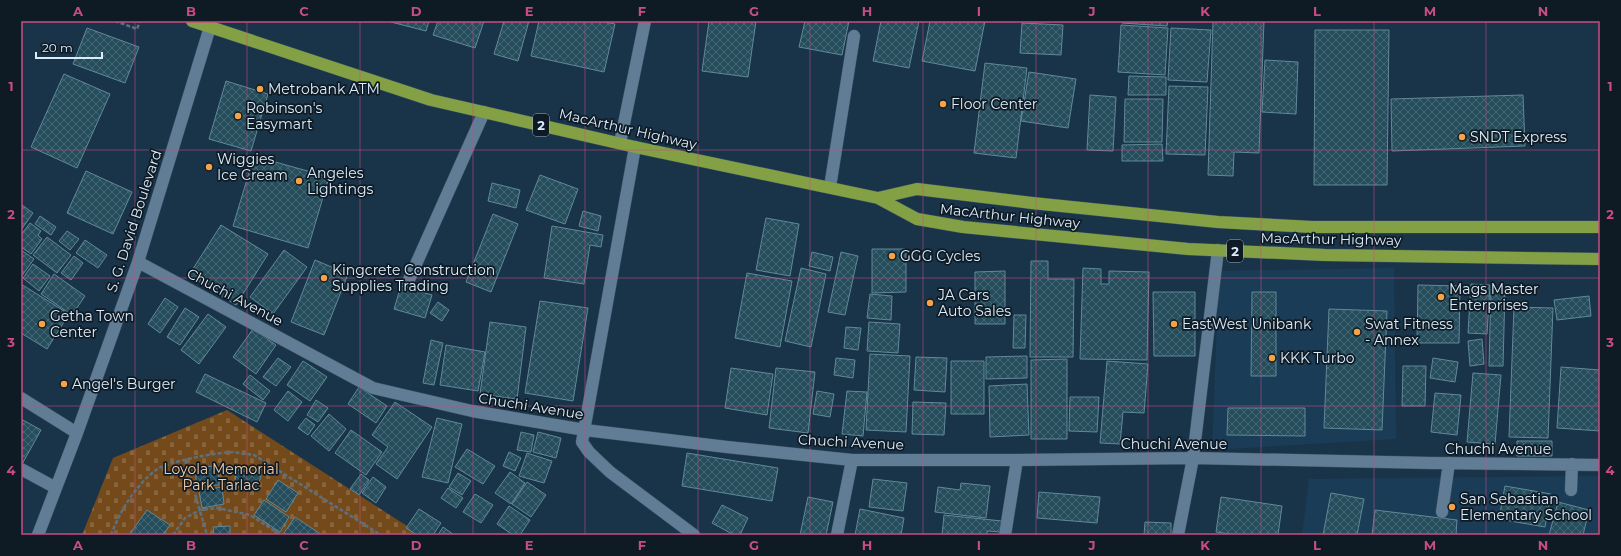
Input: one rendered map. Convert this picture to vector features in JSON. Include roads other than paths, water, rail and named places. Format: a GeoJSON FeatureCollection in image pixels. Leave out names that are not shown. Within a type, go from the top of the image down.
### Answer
{"type":"FeatureCollection","features":[{"type":"Feature","properties":{"kind":"highway","name":"MacArthur Highway"},"geometry":{"type":"LineString","coordinates":[[192,21],[431,100],[635,147],[878,198],[917,220],[963,227],[1188,249],[1333,255],[1600,259]]}},
{"type":"Feature","properties":{"kind":"highway","name":"MacArthur Highway"},"geometry":{"type":"LineString","coordinates":[[878,198],[917,189],[1032,203],[1218,222],[1312,227],[1600,227]]}},
{"type":"Feature","properties":{"kind":"street"},"geometry":{"type":"LineString","coordinates":[[620,143],[645,21]]}},
{"type":"Feature","properties":{"kind":"street","name":"S. G. David Boulevard"},"geometry":{"type":"LineString","coordinates":[[38,535],[77,433],[138,262],[210,27]]}},
{"type":"Feature","properties":{"kind":"street"},"geometry":{"type":"LineString","coordinates":[[830,187],[854,36]]}},
{"type":"Feature","properties":{"kind":"street"},"geometry":{"type":"LineString","coordinates":[[408,282],[484,112]]}},
{"type":"Feature","properties":{"kind":"street"},"geometry":{"type":"LineString","coordinates":[[635,147],[582,442],[588,452],[610,472],[694,535]]}},
{"type":"Feature","properties":{"kind":"street"},"geometry":{"type":"LineString","coordinates":[[1178,535],[1193,458],[1218,250]]}},
{"type":"Feature","properties":{"kind":"street","name":"Chuchi Avenue"},"geometry":{"type":"LineString","coordinates":[[138,262],[373,388],[472,412],[584,430],[852,460],[1193,458],[1449,464],[1600,465]]}},
{"type":"Feature","properties":{"kind":"street"},"geometry":{"type":"LineString","coordinates":[[21,398],[77,433]]}},
{"type":"Feature","properties":{"kind":"street"},"geometry":{"type":"LineString","coordinates":[[837,535],[852,460]]}},
{"type":"Feature","properties":{"kind":"street"},"geometry":{"type":"LineString","coordinates":[[1005,535],[1017,460]]}},
{"type":"Feature","properties":{"kind":"street"},"geometry":{"type":"LineString","coordinates":[[1442,512],[1449,464]]}},
{"type":"Feature","properties":{"kind":"street"},"geometry":{"type":"LineString","coordinates":[[1571,490],[1572,464]]}},
{"type":"Feature","properties":{"kind":"street"},"geometry":{"type":"LineString","coordinates":[[21,469],[56,488]]}},
{"type":"Feature","properties":{"kind":"place","name":"Metrobank ATM"},"geometry":{"type":"Point","coordinates":[260,89]}},
{"type":"Feature","properties":{"kind":"place","name":"Floor Center"},"geometry":{"type":"Point","coordinates":[943,104]}},
{"type":"Feature","properties":{"kind":"place","name":"Robinson's Easymart"},"geometry":{"type":"Point","coordinates":[238,116]}},
{"type":"Feature","properties":{"kind":"place","name":"SNDT Express"},"geometry":{"type":"Point","coordinates":[1462,137]}},
{"type":"Feature","properties":{"kind":"place","name":"Wiggies Ice Cream"},"geometry":{"type":"Point","coordinates":[209,167]}},
{"type":"Feature","properties":{"kind":"place","name":"Angeles Lightings"},"geometry":{"type":"Point","coordinates":[299,181]}},
{"type":"Feature","properties":{"kind":"place","name":"GGG Cycles"},"geometry":{"type":"Point","coordinates":[892,256]}},
{"type":"Feature","properties":{"kind":"place","name":"Kingcrete Construction Supplies Trading"},"geometry":{"type":"Point","coordinates":[324,278]}},
{"type":"Feature","properties":{"kind":"place","name":"Mags Master Enterprises"},"geometry":{"type":"Point","coordinates":[1441,297]}},
{"type":"Feature","properties":{"kind":"place","name":"JA Cars Auto Sales"},"geometry":{"type":"Point","coordinates":[930,303]}},
{"type":"Feature","properties":{"kind":"place","name":"Getha Town Center"},"geometry":{"type":"Point","coordinates":[42,324]}},
{"type":"Feature","properties":{"kind":"place","name":"EastWest Unibank"},"geometry":{"type":"Point","coordinates":[1174,324]}},
{"type":"Feature","properties":{"kind":"place","name":"Swat Fitness - Annex"},"geometry":{"type":"Point","coordinates":[1357,332]}},
{"type":"Feature","properties":{"kind":"place","name":"KKK Turbo"},"geometry":{"type":"Point","coordinates":[1272,358]}},
{"type":"Feature","properties":{"kind":"place","name":"Angel's Burger"},"geometry":{"type":"Point","coordinates":[64,384]}},
{"type":"Feature","properties":{"kind":"place","name":"San Sebastian Elementary School"},"geometry":{"type":"Point","coordinates":[1452,507]}},
{"type":"Feature","properties":{"kind":"park label","name":"Loyola Memorial Park Tarlac"},"geometry":{"type":"Point","coordinates":[221,478]}}]}
